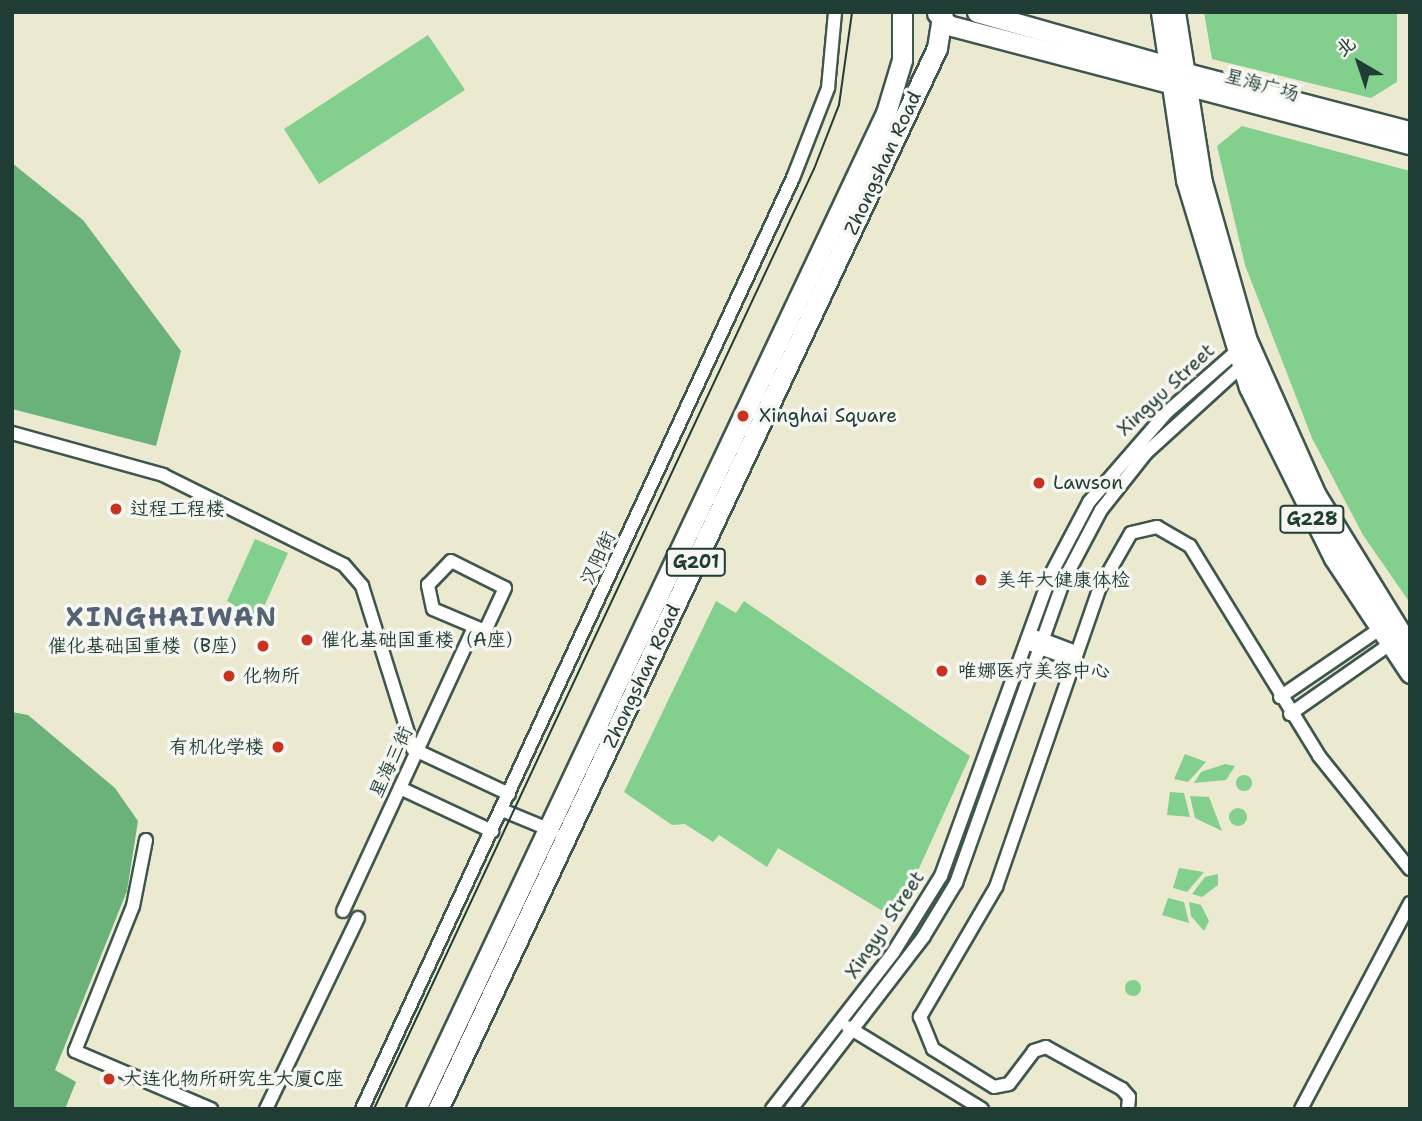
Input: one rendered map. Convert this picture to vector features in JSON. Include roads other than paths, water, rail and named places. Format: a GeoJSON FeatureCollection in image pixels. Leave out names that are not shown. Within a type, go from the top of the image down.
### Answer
{"type":"FeatureCollection","features":[{"type":"Feature","properties":{"kind":"highway","name":"Zhongshan Road"},"geometry":{"type":"LineString","coordinates":[[438,1109],[557,833],[886,113],[902,60],[902,12]]}},
{"type":"Feature","properties":{"kind":"highway"},"geometry":{"type":"LineString","coordinates":[[977,12],[1177,77]]}},
{"type":"Feature","properties":{"kind":"highway","name":"G228"},"geometry":{"type":"LineString","coordinates":[[1161,12],[1177,77]]}},
{"type":"Feature","properties":{"kind":"highway","name":"G228"},"geometry":{"type":"LineString","coordinates":[[1175,12],[1177,77],[1192,202],[1243,358],[1316,495],[1396,633],[1410,673]]}},
{"type":"Feature","properties":{"kind":"highway","name":"Zhongshan Road"},"geometry":{"type":"LineString","coordinates":[[416,1109],[557,833],[941,16]]}},
{"type":"Feature","properties":{"kind":"highway"},"geometry":{"type":"LineString","coordinates":[[941,16],[1177,77]]}},
{"type":"Feature","properties":{"kind":"main road"},"geometry":{"type":"LineString","coordinates":[[1177,77],[1410,130]]}},
{"type":"Feature","properties":{"kind":"main road","name":"星海广场"},"geometry":{"type":"LineString","coordinates":[[1177,77],[1410,146]]}},
{"type":"Feature","properties":{"kind":"street","name":"汉阳街"},"geometry":{"type":"LineString","coordinates":[[362,1109],[818,120],[836,49],[835,12]]}},
{"type":"Feature","properties":{"kind":"street","name":"Xingyu Street"},"geometry":{"type":"LineString","coordinates":[[772,1109],[839,1021],[942,876],[1027,639],[1071,533],[1110,472],[1243,358]]}},
{"type":"Feature","properties":{"kind":"street","name":"Xingyu Street"},"geometry":{"type":"LineString","coordinates":[[791,1109],[924,936],[956,883],[1040,644],[1084,540],[1122,480],[1243,358]]}},
{"type":"Feature","properties":{"kind":"street"},"geometry":{"type":"LineString","coordinates":[[12,433],[163,475],[344,565],[362,586],[418,752],[509,794]]}},
{"type":"Feature","properties":{"kind":"street"},"geometry":{"type":"LineString","coordinates":[[1128,1109],[1129,1097],[1122,1089],[1046,1047],[1034,1051],[1009,1084],[994,1087],[933,1049],[920,1017],[996,887],[1075,656],[1120,546],[1141,527],[1157,527],[1190,546],[1290,714],[1410,869]]}},
{"type":"Feature","properties":{"kind":"street"},"geometry":{"type":"LineString","coordinates":[[451,561],[505,588],[485,631],[473,630],[433,608],[428,585],[441,564],[451,561]]}},
{"type":"Feature","properties":{"kind":"street","name":"星海三街"},"geometry":{"type":"LineString","coordinates":[[343,911],[473,630]]}},
{"type":"Feature","properties":{"kind":"street"},"geometry":{"type":"LineString","coordinates":[[1280,697],[1396,633]]}},
{"type":"Feature","properties":{"kind":"street"},"geometry":{"type":"LineString","coordinates":[[1290,714],[1396,633]]}},
{"type":"Feature","properties":{"kind":"street"},"geometry":{"type":"LineString","coordinates":[[1027,639],[1075,656]]}},
{"type":"Feature","properties":{"kind":"street"},"geometry":{"type":"LineString","coordinates":[[400,788],[492,831]]}},
{"type":"Feature","properties":{"kind":"street"},"geometry":{"type":"LineString","coordinates":[[502,810],[557,833]]}},
{"type":"Feature","properties":{"kind":"street"},"geometry":{"type":"LineString","coordinates":[[146,840],[133,906],[75,1051],[211,1109]]}},
{"type":"Feature","properties":{"kind":"street"},"geometry":{"type":"LineString","coordinates":[[1301,1109],[1410,903]]}},
{"type":"Feature","properties":{"kind":"street"},"geometry":{"type":"LineString","coordinates":[[266,1109],[358,918]]}},
{"type":"Feature","properties":{"kind":"street"},"geometry":{"type":"LineString","coordinates":[[839,1021],[982,1109]]}},
{"type":"Feature","properties":{"kind":"street"},"geometry":{"type":"LineString","coordinates":[[960,1095],[971,1074]]}},
{"type":"Feature","properties":{"kind":"tram line"},"geometry":{"type":"LineString","coordinates":[[374,1109],[814,169],[839,105],[852,12]]}},
{"type":"Feature","properties":{"kind":"place","name":"Xinghai Square"},"geometry":{"type":"Point","coordinates":[743,416]}},
{"type":"Feature","properties":{"kind":"place","name":"Lawson"},"geometry":{"type":"Point","coordinates":[1039,483]}},
{"type":"Feature","properties":{"kind":"place","name":"过程工程楼"},"geometry":{"type":"Point","coordinates":[116,509]}},
{"type":"Feature","properties":{"kind":"place","name":"美年大健康体检"},"geometry":{"type":"Point","coordinates":[981,580]}},
{"type":"Feature","properties":{"kind":"place","name":"催化基础国重楼（A座）"},"geometry":{"type":"Point","coordinates":[307,640]}},
{"type":"Feature","properties":{"kind":"place","name":"催化基础国重楼（B座）"},"geometry":{"type":"Point","coordinates":[263,646]}},
{"type":"Feature","properties":{"kind":"place","name":"唯娜医疗美容中心"},"geometry":{"type":"Point","coordinates":[942,671]}},
{"type":"Feature","properties":{"kind":"place","name":"化物所"},"geometry":{"type":"Point","coordinates":[229,676]}},
{"type":"Feature","properties":{"kind":"place","name":"有机化学楼"},"geometry":{"type":"Point","coordinates":[278,747]}},
{"type":"Feature","properties":{"kind":"place","name":"大连化物所研究生大厦C座"},"geometry":{"type":"Point","coordinates":[109,1079]}},
{"type":"Feature","properties":{"kind":"district","name":"XINGHAIWAN"},"geometry":{"type":"Point","coordinates":[172,617]}}]}
